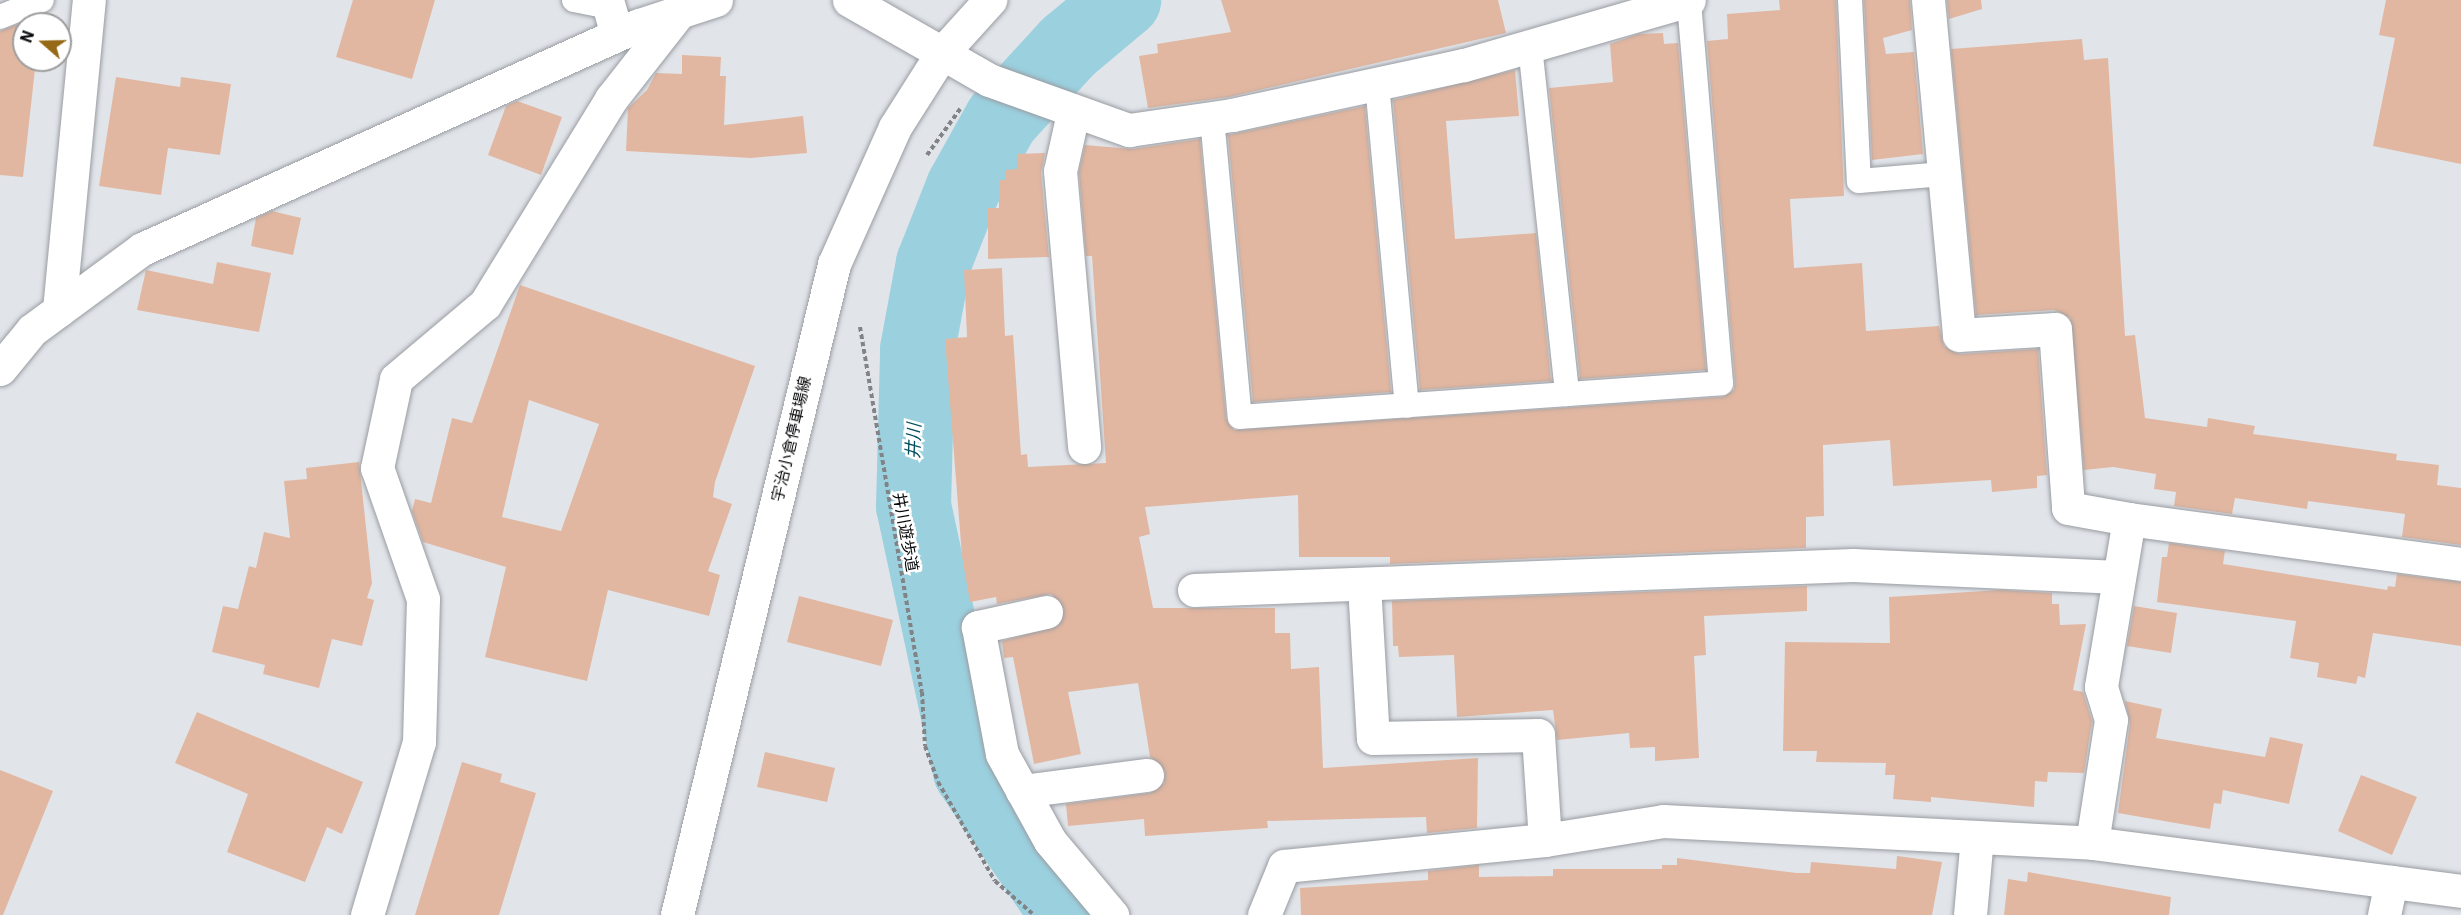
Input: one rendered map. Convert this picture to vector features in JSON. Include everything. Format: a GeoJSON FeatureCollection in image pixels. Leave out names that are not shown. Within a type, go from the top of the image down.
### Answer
{"type":"FeatureCollection","features":[{"type":"Feature","properties":{"kind":"street"},"geometry":{"type":"LineString","coordinates":[[59,310],[89,0]]}},
{"type":"Feature","properties":{"kind":"street"},"geometry":{"type":"LineString","coordinates":[[0,369],[32,330],[142,249],[617,36],[680,11],[716,0]]}},
{"type":"Feature","properties":{"kind":"street"},"geometry":{"type":"LineString","coordinates":[[849,0],[990,80],[1063,109],[1129,130],[1212,118],[1377,84],[1530,46],[1689,0]]}},
{"type":"Feature","properties":{"kind":"street","name":"宇治小倉停車場線"},"geometry":{"type":"LineString","coordinates":[[677,915],[834,264],[872,171],[942,53],[990,0]]}},
{"type":"Feature","properties":{"kind":"street"},"geometry":{"type":"LineString","coordinates":[[1928,0],[1959,335],[2055,328],[2068,508],[2129,519],[2461,564]]}},
{"type":"Feature","properties":{"kind":"street"},"geometry":{"type":"LineString","coordinates":[[595,2],[617,36]]}},
{"type":"Feature","properties":{"kind":"street"},"geometry":{"type":"LineString","coordinates":[[367,915],[419,742],[423,599],[377,468],[396,379],[485,304],[611,99],[680,11]]}},
{"type":"Feature","properties":{"kind":"street"},"geometry":{"type":"LineString","coordinates":[[1063,109],[1060,171],[1084,447]]}},
{"type":"Feature","properties":{"kind":"street"},"geometry":{"type":"LineString","coordinates":[[2092,843],[2111,720],[2101,687],[2129,519]]}},
{"type":"Feature","properties":{"kind":"street"},"geometry":{"type":"LineString","coordinates":[[1194,590],[1853,565],[2119,577]]}},
{"type":"Feature","properties":{"kind":"street"},"geometry":{"type":"LineString","coordinates":[[1364,584],[1373,738],[1538,735],[1545,840]]}},
{"type":"Feature","properties":{"kind":"street"},"geometry":{"type":"LineString","coordinates":[[1046,612],[978,627],[1002,754],[1050,841],[1112,915]]}},
{"type":"Feature","properties":{"kind":"street"},"geometry":{"type":"LineString","coordinates":[[1022,791],[1147,775]]}},
{"type":"Feature","properties":{"kind":"street"},"geometry":{"type":"LineString","coordinates":[[1264,915],[1284,866],[1545,840],[1663,821],[2092,843],[2461,891]]}},
{"type":"Feature","properties":{"kind":"street"},"geometry":{"type":"LineString","coordinates":[[1970,915],[1977,837]]}},
{"type":"Feature","properties":{"kind":"street"},"geometry":{"type":"LineString","coordinates":[[2384,915],[2391,882]]}},
{"type":"Feature","properties":{"kind":"lane"},"geometry":{"type":"LineString","coordinates":[[0,17],[42,0]]}},
{"type":"Feature","properties":{"kind":"lane"},"geometry":{"type":"LineString","coordinates":[[1212,118],[1240,417],[1721,383],[1689,0]]}},
{"type":"Feature","properties":{"kind":"lane"},"geometry":{"type":"LineString","coordinates":[[1850,0],[1859,181],[1944,174]]}},
{"type":"Feature","properties":{"kind":"lane"},"geometry":{"type":"LineString","coordinates":[[1530,46],[1566,394]]}},
{"type":"Feature","properties":{"kind":"lane"},"geometry":{"type":"LineString","coordinates":[[1377,84],[1407,406]]}},
{"type":"Feature","properties":{"kind":"path"},"geometry":{"type":"LineString","coordinates":[[925,159],[960,109]]}},
{"type":"Feature","properties":{"kind":"path","name":"井川遊歩道"},"geometry":{"type":"LineString","coordinates":[[859,314],[922,692],[925,746],[938,782],[995,881],[1034,915]]}},
{"type":"Feature","properties":{"kind":"building"},"geometry":{"type":"Polygon","coordinates":[[[353,0],[435,0],[412,79],[336,57],[353,0]]]}},
{"type":"Feature","properties":{"kind":"building"},"geometry":{"type":"Polygon","coordinates":[[[1221,0],[1498,0],[1506,33],[1229,97],[1148,108],[1139,56],[1158,53],[1157,44],[1231,32],[1221,0]]]}},
{"type":"Feature","properties":{"kind":"building"},"geometry":{"type":"Polygon","coordinates":[[[1779,0],[1836,0],[1844,196],[1790,199],[1794,268],[1862,263],[1866,331],[1939,326],[1944,346],[1960,354],[2038,349],[2047,475],[2037,476],[2037,488],[1992,492],[1991,480],[1893,486],[1890,440],[1823,445],[1824,516],[1806,517],[1806,548],[1390,564],[1390,557],[1299,557],[1298,495],[1145,507],[1150,534],[1139,537],[1153,608],[1275,608],[1275,633],[1290,633],[1291,669],[1319,667],[1323,768],[1478,758],[1477,828],[1427,833],[1426,817],[1267,821],[1268,828],[1145,836],[1144,819],[1068,826],[1066,804],[1150,793],[1164,783],[1165,772],[1150,757],[1138,683],[1068,692],[1081,754],[1034,764],[1013,657],[1004,658],[1002,641],[1058,626],[1064,609],[1051,594],[997,604],[996,597],[970,602],[962,556],[945,339],[967,337],[964,270],[1002,268],[1005,336],[1013,335],[1021,455],[1027,454],[1028,467],[1106,463],[1092,256],[1086,256],[1079,172],[1085,145],[1132,149],[1200,139],[1226,418],[1234,430],[1723,397],[1734,390],[1735,382],[1707,41],[1728,39],[1727,14],[1780,10],[1779,0]]]}},
{"type":"Feature","properties":{"kind":"building"},"geometry":{"type":"Polygon","coordinates":[[[1864,0],[1910,0],[1912,30],[1883,38],[1886,54],[1914,52],[1923,154],[1872,160],[1864,0]]]}},
{"type":"Feature","properties":{"kind":"building"},"geometry":{"type":"Polygon","coordinates":[[[1947,0],[1981,0],[1982,9],[1949,19],[1947,0]]]}},
{"type":"Feature","properties":{"kind":"building"},"geometry":{"type":"Polygon","coordinates":[[[2386,0],[2461,0],[2461,164],[2373,146],[2395,38],[2379,35],[2386,0]]]}},
{"type":"Feature","properties":{"kind":"building"},"geometry":{"type":"Polygon","coordinates":[[[12,26],[12,72],[35,72],[23,177],[0,175],[0,31],[12,26]]]}},
{"type":"Feature","properties":{"kind":"building"},"geometry":{"type":"Polygon","coordinates":[[[1663,33],[1664,44],[1678,43],[1706,370],[1580,379],[1549,88],[1613,82],[1610,44],[1638,34],[1663,33]]]}},
{"type":"Feature","properties":{"kind":"building"},"geometry":{"type":"Polygon","coordinates":[[[2082,39],[2084,60],[2108,58],[2125,336],[2135,335],[2145,418],[2207,427],[2208,418],[2255,426],[2253,434],[2397,454],[2396,460],[2439,465],[2437,485],[2461,488],[2461,545],[2402,537],[2405,514],[2308,501],[2307,509],[2235,498],[2232,514],[2174,506],[2176,492],[2154,489],[2156,474],[2113,467],[2084,470],[2070,318],[2054,310],[1976,315],[1951,49],[2082,39]]]}},
{"type":"Feature","properties":{"kind":"building"},"geometry":{"type":"Polygon","coordinates":[[[682,55],[721,57],[720,76],[726,76],[724,125],[803,116],[807,153],[751,158],[626,151],[628,108],[647,90],[656,73],[682,74],[682,55]]]}},
{"type":"Feature","properties":{"kind":"building"},"geometry":{"type":"Polygon","coordinates":[[[1515,70],[1519,116],[1446,121],[1455,239],[1536,233],[1551,381],[1420,390],[1393,100],[1515,70]]]}},
{"type":"Feature","properties":{"kind":"building"},"geometry":{"type":"Polygon","coordinates":[[[116,77],[180,87],[181,77],[231,84],[220,155],[168,148],[161,195],[99,186],[116,77]]]}},
{"type":"Feature","properties":{"kind":"building"},"geometry":{"type":"Polygon","coordinates":[[[517,101],[562,117],[541,175],[488,155],[506,106],[517,101]]]}},
{"type":"Feature","properties":{"kind":"building"},"geometry":{"type":"Polygon","coordinates":[[[1365,106],[1391,392],[1253,402],[1228,135],[1365,106]]]}},
{"type":"Feature","properties":{"kind":"building"},"geometry":{"type":"Polygon","coordinates":[[[1045,153],[1041,173],[1049,257],[988,259],[988,208],[999,208],[999,180],[1005,180],[1005,170],[1017,169],[1017,154],[1045,153]]]}},
{"type":"Feature","properties":{"kind":"building"},"geometry":{"type":"Polygon","coordinates":[[[272,211],[301,218],[293,255],[251,246],[256,218],[272,211]]]}},
{"type":"Feature","properties":{"kind":"building"},"geometry":{"type":"Polygon","coordinates":[[[217,262],[271,273],[259,332],[137,310],[146,270],[213,284],[217,262]]]}},
{"type":"Feature","properties":{"kind":"building"},"geometry":{"type":"Polygon","coordinates":[[[520,285],[755,366],[715,482],[713,497],[732,504],[708,571],[720,575],[709,616],[608,590],[587,681],[485,657],[506,567],[423,542],[412,511],[415,499],[431,503],[452,418],[472,423],[520,285]],[[529,400],[502,517],[561,531],[599,424],[529,400]]]}},
{"type":"Feature","properties":{"kind":"building"},"geometry":{"type":"Polygon","coordinates":[[[359,462],[372,583],[367,598],[374,600],[362,646],[332,639],[319,688],[263,674],[265,665],[212,652],[223,606],[238,609],[249,566],[256,568],[264,532],[290,538],[284,481],[307,479],[306,468],[359,462]]]}},
{"type":"Feature","properties":{"kind":"building"},"geometry":{"type":"Polygon","coordinates":[[[2169,543],[2225,551],[2223,564],[2387,590],[2388,586],[2395,587],[2397,574],[2461,582],[2461,646],[2373,633],[2365,678],[2358,676],[2356,684],[2317,677],[2319,663],[2290,658],[2296,621],[2157,602],[2162,557],[2167,557],[2169,543]]]}},
{"type":"Feature","properties":{"kind":"building"},"geometry":{"type":"Polygon","coordinates":[[[1807,586],[1807,611],[1704,616],[1706,655],[1694,656],[1699,758],[1655,761],[1655,747],[1630,748],[1629,733],[1557,740],[1553,710],[1457,717],[1454,655],[1399,657],[1398,646],[1393,646],[1392,601],[1807,586]]]}},
{"type":"Feature","properties":{"kind":"building"},"geometry":{"type":"Polygon","coordinates":[[[2000,590],[2052,593],[2052,604],[2059,604],[2060,625],[2086,624],[2073,690],[2083,692],[2092,721],[2084,773],[2048,772],[2047,782],[2035,781],[2034,807],[1931,797],[1931,802],[1893,799],[1895,775],[1885,775],[1886,763],[1816,762],[1817,751],[1783,751],[1785,642],[1890,643],[1889,597],[2000,590]]]}},
{"type":"Feature","properties":{"kind":"building"},"geometry":{"type":"Polygon","coordinates":[[[799,596],[893,620],[881,666],[787,642],[799,596]]]}},
{"type":"Feature","properties":{"kind":"building"},"geometry":{"type":"Polygon","coordinates":[[[2134,606],[2177,613],[2171,653],[2127,646],[2134,606]]]}},
{"type":"Feature","properties":{"kind":"building"},"geometry":{"type":"Polygon","coordinates":[[[2125,701],[2162,709],[2156,738],[2265,757],[2270,737],[2303,744],[2289,804],[2223,790],[2221,804],[2214,803],[2210,829],[2118,813],[2130,723],[2125,701]]]}},
{"type":"Feature","properties":{"kind":"building"},"geometry":{"type":"Polygon","coordinates":[[[197,712],[363,782],[342,834],[327,827],[305,882],[227,852],[248,794],[175,763],[197,712]]]}},
{"type":"Feature","properties":{"kind":"building"},"geometry":{"type":"Polygon","coordinates":[[[765,752],[835,768],[827,802],[757,787],[765,752]]]}},
{"type":"Feature","properties":{"kind":"building"},"geometry":{"type":"Polygon","coordinates":[[[462,762],[502,774],[500,782],[536,793],[499,915],[415,915],[462,762]]]}},
{"type":"Feature","properties":{"kind":"building"},"geometry":{"type":"Polygon","coordinates":[[[0,770],[53,791],[3,915],[0,915],[0,770]]]}},
{"type":"Feature","properties":{"kind":"building"},"geometry":{"type":"Polygon","coordinates":[[[2361,775],[2417,797],[2392,855],[2338,831],[2361,775]]]}},
{"type":"Feature","properties":{"kind":"building"},"geometry":{"type":"Polygon","coordinates":[[[1897,856],[1942,862],[1932,915],[1301,915],[1300,888],[1428,880],[1428,871],[1479,865],[1479,877],[1553,876],[1553,869],[1662,869],[1662,865],[1677,865],[1677,858],[1810,873],[1811,862],[1896,869],[1897,856]]]}},
{"type":"Feature","properties":{"kind":"building"},"geometry":{"type":"Polygon","coordinates":[[[2028,872],[2171,897],[2169,915],[2004,915],[2008,879],[2027,882],[2028,872]]]}},
{"type":"Feature","properties":{"kind":"waterway","name":"井川"},"geometry":{"type":"LineString","coordinates":[[1068,915],[970,771],[913,506],[917,349],[933,263],[963,187],[1001,119],[1068,46],[1123,0]]}}]}
